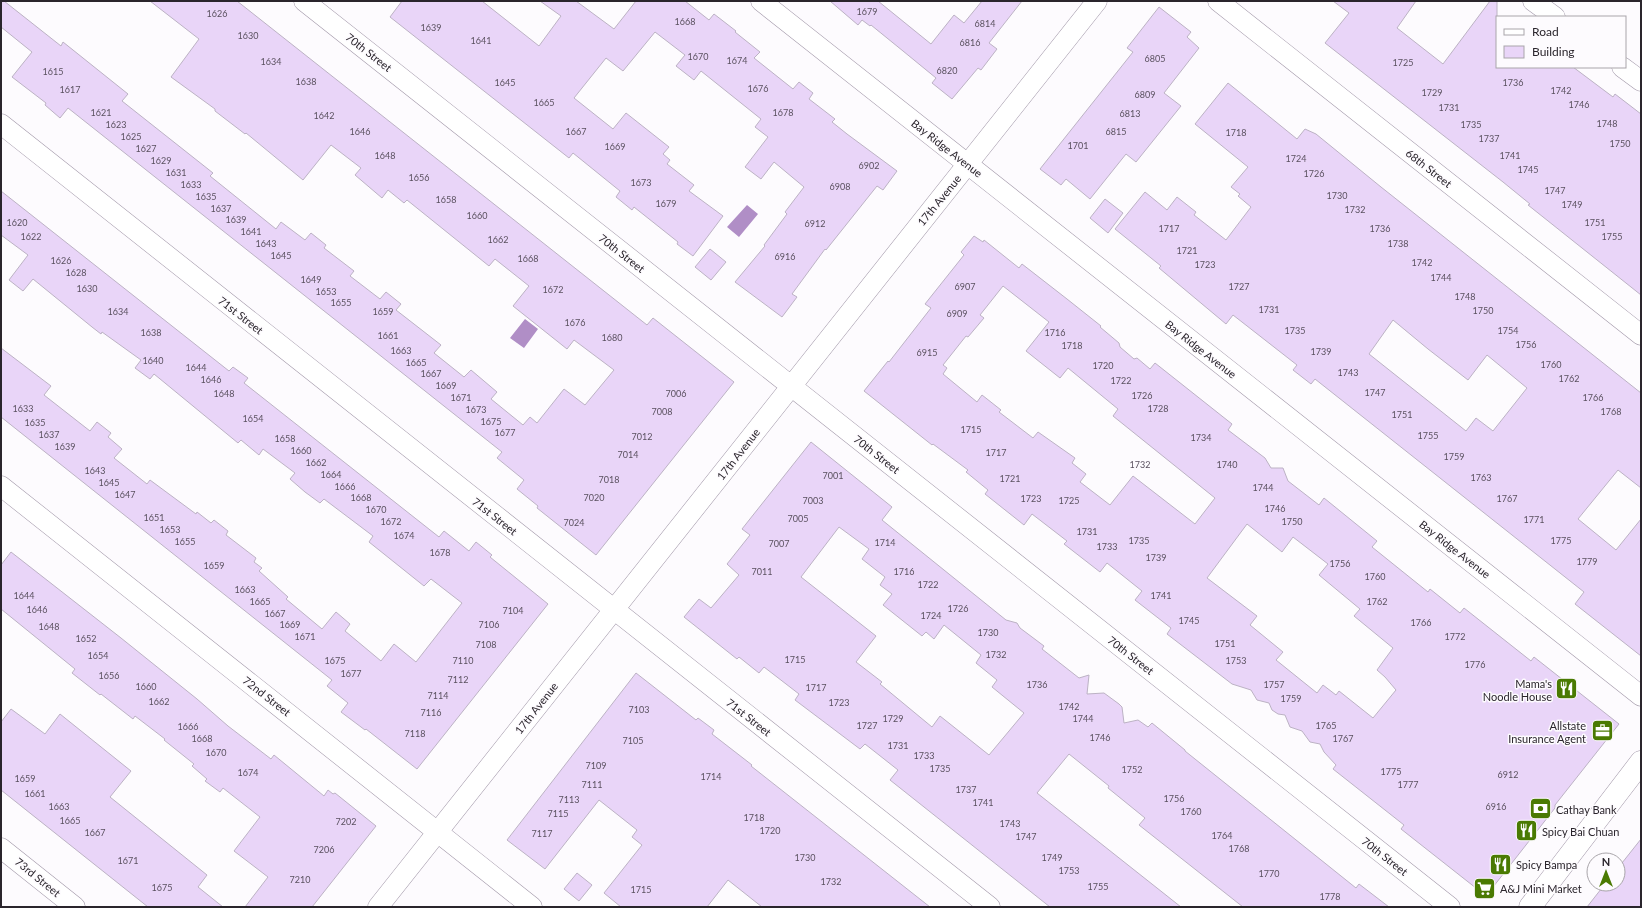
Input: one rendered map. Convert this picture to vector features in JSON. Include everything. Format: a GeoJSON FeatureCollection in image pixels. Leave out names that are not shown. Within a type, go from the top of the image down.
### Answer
{"type":"FeatureCollection","features":[{"type":"Feature","properties":{"kind":"street","name":"70th Street"},"geometry":{"type":"LineString","coordinates":[[304,1],[1450,907]]}},
{"type":"Feature","properties":{"kind":"street","name":"Bay Ridge Avenue"},"geometry":{"type":"LineString","coordinates":[[761,1],[1641,696]]}},
{"type":"Feature","properties":{"kind":"street","name":"17th Avenue"},"geometry":{"type":"LineString","coordinates":[[378,907],[1097,1]]}},
{"type":"Feature","properties":{"kind":"street","name":"68th Street"},"geometry":{"type":"LineString","coordinates":[[1218,1],[1641,335]]}},
{"type":"Feature","properties":{"kind":"street"},"geometry":{"type":"LineString","coordinates":[[1533,1],[1554,16]]}},
{"type":"Feature","properties":{"kind":"street"},"geometry":{"type":"LineString","coordinates":[[1623,68],[1641,81]]}},
{"type":"Feature","properties":{"kind":"street","name":"71st Street"},"geometry":{"type":"LineString","coordinates":[[1,124],[990,907]]}},
{"type":"Feature","properties":{"kind":"street","name":"72nd Street"},"geometry":{"type":"LineString","coordinates":[[1,486],[532,907]]}},
{"type":"Feature","properties":{"kind":"street"},"geometry":{"type":"LineString","coordinates":[[1530,907],[1641,762]]}},
{"type":"Feature","properties":{"kind":"street","name":"73rd Street"},"geometry":{"type":"LineString","coordinates":[[1,848],[75,907]]}},
{"type":"Feature","properties":{"kind":"shaded area"},"geometry":{"type":"Polygon","coordinates":[[[747,205],[758,214],[739,237],[727,227],[747,205]]]}},
{"type":"Feature","properties":{"kind":"shaded area"},"geometry":{"type":"Polygon","coordinates":[[[525,319],[538,329],[524,348],[510,338],[525,319]]]}},
{"type":"Feature","properties":{"kind":"building"},"geometry":{"type":"Polygon","coordinates":[[[1,1],[4,1],[61,46],[63,42],[128,94],[122,101],[213,173],[210,176],[276,229],[281,222],[305,240],[311,233],[326,245],[324,248],[354,271],[350,276],[380,299],[386,292],[401,304],[396,310],[441,345],[434,353],[464,377],[471,370],[497,392],[491,399],[523,425],[530,417],[537,423],[564,389],[585,405],[614,370],[574,340],[567,349],[513,306],[529,286],[495,259],[489,266],[407,200],[404,203],[388,190],[382,198],[355,175],[361,168],[331,145],[303,180],[246,133],[245,134],[215,111],[215,109],[171,77],[199,39],[150,1],[237,1],[647,325],[653,318],[734,382],[596,555],[537,508],[538,506],[517,489],[524,480],[497,458],[502,452],[68,108],[60,118],[45,105],[46,103],[12,77],[32,52],[1,27],[1,1]]]}},
{"type":"Feature","properties":{"kind":"building"},"geometry":{"type":"Polygon","coordinates":[[[402,1],[482,1],[539,46],[561,16],[540,1],[576,1],[614,29],[636,1],[685,1],[709,20],[714,14],[736,31],[735,32],[760,52],[754,58],[793,89],[799,82],[813,93],[809,99],[835,119],[832,122],[897,171],[883,190],[877,186],[826,250],[825,249],[792,294],[797,297],[782,317],[735,282],[765,246],[764,245],[787,214],[785,212],[804,187],[774,162],[761,179],[745,167],[768,137],[755,127],[761,119],[701,71],[694,80],[676,66],[685,55],[655,32],[623,71],[606,58],[574,98],[613,129],[626,113],[669,147],[663,154],[670,160],[667,164],[694,185],[689,191],[723,216],[693,256],[634,207],[632,210],[616,197],[620,191],[573,153],[569,158],[390,17],[402,1]]]}},
{"type":"Feature","properties":{"kind":"building"},"geometry":{"type":"Polygon","coordinates":[[[830,1],[878,1],[931,44],[954,15],[964,23],[982,1],[1022,1],[989,43],[997,49],[981,70],[978,68],[952,99],[932,83],[936,78],[871,25],[870,26],[862,20],[858,25],[830,1]]]}},
{"type":"Feature","properties":{"kind":"building"},"geometry":{"type":"Polygon","coordinates":[[[1333,1],[1416,1],[1397,28],[1443,64],[1490,1],[1497,1],[1496,68],[1574,68],[1613,97],[1615,94],[1641,114],[1641,295],[1528,205],[1530,204],[1503,182],[1325,43],[1349,13],[1333,1]]]}},
{"type":"Feature","properties":{"kind":"building"},"geometry":{"type":"Polygon","coordinates":[[[1159,7],[1191,32],[1187,37],[1199,48],[1164,93],[1181,106],[1136,162],[1126,154],[1090,199],[1066,179],[1061,185],[1040,169],[1133,52],[1127,48],[1159,7]]]}},
{"type":"Feature","properties":{"kind":"building"},"geometry":{"type":"Polygon","coordinates":[[[1228,83],[1297,139],[1305,129],[1316,134],[1641,393],[1641,488],[1618,470],[1578,519],[1616,550],[1641,519],[1641,656],[1575,604],[1584,592],[1315,379],[1311,384],[1293,370],[1297,365],[1233,315],[1226,324],[1159,268],[1161,266],[1115,229],[1145,192],[1167,210],[1177,197],[1196,212],[1194,215],[1226,240],[1251,207],[1238,196],[1240,194],[1231,187],[1248,167],[1195,124],[1228,83]],[[1393,320],[1369,354],[1466,431],[1476,418],[1493,431],[1527,388],[1487,355],[1468,380],[1393,320]]]}},
{"type":"Feature","properties":{"kind":"building"},"geometry":{"type":"Polygon","coordinates":[[[1,191],[229,371],[233,367],[248,378],[244,383],[439,537],[444,531],[469,551],[476,542],[492,555],[490,557],[548,604],[417,769],[366,729],[365,730],[341,712],[348,703],[327,686],[332,680],[1,417],[1,348],[51,386],[44,395],[90,431],[97,422],[111,433],[108,437],[122,449],[114,458],[147,484],[150,480],[196,514],[197,512],[211,523],[214,520],[228,531],[226,535],[256,558],[254,562],[262,568],[259,571],[288,597],[286,599],[322,629],[336,612],[350,624],[345,631],[381,661],[394,644],[416,662],[462,603],[431,579],[424,586],[369,542],[373,536],[324,499],[320,503],[305,492],[290,479],[295,473],[263,449],[259,455],[241,440],[238,443],[154,374],[150,379],[135,368],[141,360],[102,332],[101,334],[33,279],[23,291],[9,280],[28,255],[1,235],[1,191]]]}},
{"type":"Feature","properties":{"kind":"building"},"geometry":{"type":"Polygon","coordinates":[[[1105,199],[1123,213],[1108,233],[1090,218],[1105,199]]]}},
{"type":"Feature","properties":{"kind":"building"},"geometry":{"type":"Polygon","coordinates":[[[974,236],[983,242],[984,240],[1019,268],[1022,264],[1101,326],[1100,327],[1119,343],[1120,347],[1134,359],[1137,358],[1150,369],[1155,363],[1232,424],[1228,430],[1265,458],[1271,468],[1283,468],[1288,481],[1319,505],[1324,498],[1377,541],[1372,547],[1428,592],[1430,589],[1460,613],[1464,608],[1531,661],[1534,657],[1619,724],[1486,896],[1401,829],[1404,825],[1333,769],[1336,765],[1324,752],[1320,744],[1310,742],[1302,731],[1290,727],[1285,715],[1278,714],[1272,710],[1269,703],[1257,700],[1251,690],[1232,684],[1167,634],[1171,628],[1135,600],[1142,591],[1107,563],[1100,572],[1064,544],[1067,541],[1032,514],[1024,525],[985,494],[988,490],[966,472],[968,470],[933,444],[932,445],[864,391],[888,361],[889,362],[931,308],[925,304],[964,255],[961,252],[974,236]],[[1003,286],[980,315],[984,318],[968,337],[966,336],[943,365],[947,368],[943,374],[977,402],[982,395],[1001,410],[999,412],[1033,438],[1038,432],[1075,458],[1072,463],[1086,474],[1080,482],[1110,505],[1133,476],[1195,524],[1215,498],[1113,416],[1118,409],[1068,368],[1060,378],[1026,351],[1049,322],[1003,286]],[[1247,524],[1207,578],[1257,616],[1250,625],[1283,652],[1276,660],[1317,693],[1323,685],[1336,695],[1339,691],[1373,718],[1396,690],[1377,670],[1393,648],[1354,616],[1360,609],[1319,575],[1328,564],[1293,537],[1282,552],[1247,524]]]}},
{"type":"Feature","properties":{"kind":"building"},"geometry":{"type":"Polygon","coordinates":[[[710,249],[726,262],[711,280],[695,267],[710,249]]]}},
{"type":"Feature","properties":{"kind":"building"},"geometry":{"type":"Polygon","coordinates":[[[811,442],[892,507],[882,520],[1006,620],[1017,623],[1020,628],[1044,646],[1042,649],[1079,678],[1089,675],[1087,694],[1104,693],[1119,704],[1122,707],[1124,723],[1138,720],[1148,727],[1152,723],[1356,888],[1359,884],[1389,907],[1243,907],[1139,825],[1145,818],[1108,788],[1109,786],[1069,754],[1037,793],[1181,907],[1050,907],[890,780],[898,770],[865,744],[860,749],[795,700],[799,694],[764,667],[759,673],[739,657],[737,659],[684,617],[699,599],[711,608],[739,575],[727,564],[750,535],[742,529],[811,442]],[[839,527],[801,577],[876,636],[856,662],[882,682],[880,684],[932,727],[940,716],[989,755],[1024,713],[992,687],[997,680],[976,663],[981,655],[944,625],[934,639],[926,632],[922,636],[883,605],[892,594],[880,585],[885,577],[862,559],[869,549],[839,527]]]}},
{"type":"Feature","properties":{"kind":"building"},"geometry":{"type":"Polygon","coordinates":[[[11,552],[121,638],[228,726],[271,759],[274,755],[324,796],[328,790],[333,794],[335,793],[376,826],[312,907],[245,907],[268,877],[234,851],[260,817],[223,788],[220,792],[205,781],[207,779],[192,766],[194,764],[164,740],[165,739],[135,716],[133,719],[72,673],[75,669],[1,609],[1,565],[11,552]]]}},
{"type":"Feature","properties":{"kind":"building"},"geometry":{"type":"Polygon","coordinates":[[[636,673],[696,720],[698,718],[714,730],[712,734],[752,765],[751,766],[930,907],[762,907],[728,880],[707,907],[621,907],[604,893],[642,845],[632,837],[637,830],[599,800],[545,869],[507,840],[636,673]]]}},
{"type":"Feature","properties":{"kind":"building"},"geometry":{"type":"Polygon","coordinates":[[[11,709],[45,734],[60,714],[131,771],[110,797],[207,875],[198,887],[223,907],[148,907],[1,790],[1,722],[11,709]]]}},
{"type":"Feature","properties":{"kind":"building"},"geometry":{"type":"Polygon","coordinates":[[[1641,839],[1641,907],[1587,907],[1599,892],[1626,892],[1626,858],[1641,839]]]}},
{"type":"Feature","properties":{"kind":"building"},"geometry":{"type":"Polygon","coordinates":[[[577,873],[592,885],[579,901],[564,889],[577,873]]]}},
{"type":"Feature","properties":{"kind":"place","name":"Mama's Noodle House"},"geometry":{"type":"Point","coordinates":[1567,689]}},
{"type":"Feature","properties":{"kind":"place","name":"Allstate Insurance Agent"},"geometry":{"type":"Point","coordinates":[1602,731]}},
{"type":"Feature","properties":{"kind":"place","name":"Cathay Bank"},"geometry":{"type":"Point","coordinates":[1541,809]}},
{"type":"Feature","properties":{"kind":"place","name":"Spicy Bai Chuan"},"geometry":{"type":"Point","coordinates":[1527,831]}},
{"type":"Feature","properties":{"kind":"place","name":"Spicy Bampa"},"geometry":{"type":"Point","coordinates":[1500,864]}},
{"type":"Feature","properties":{"kind":"place","name":"A&J Mini Market"},"geometry":{"type":"Point","coordinates":[1485,888]}}]}
